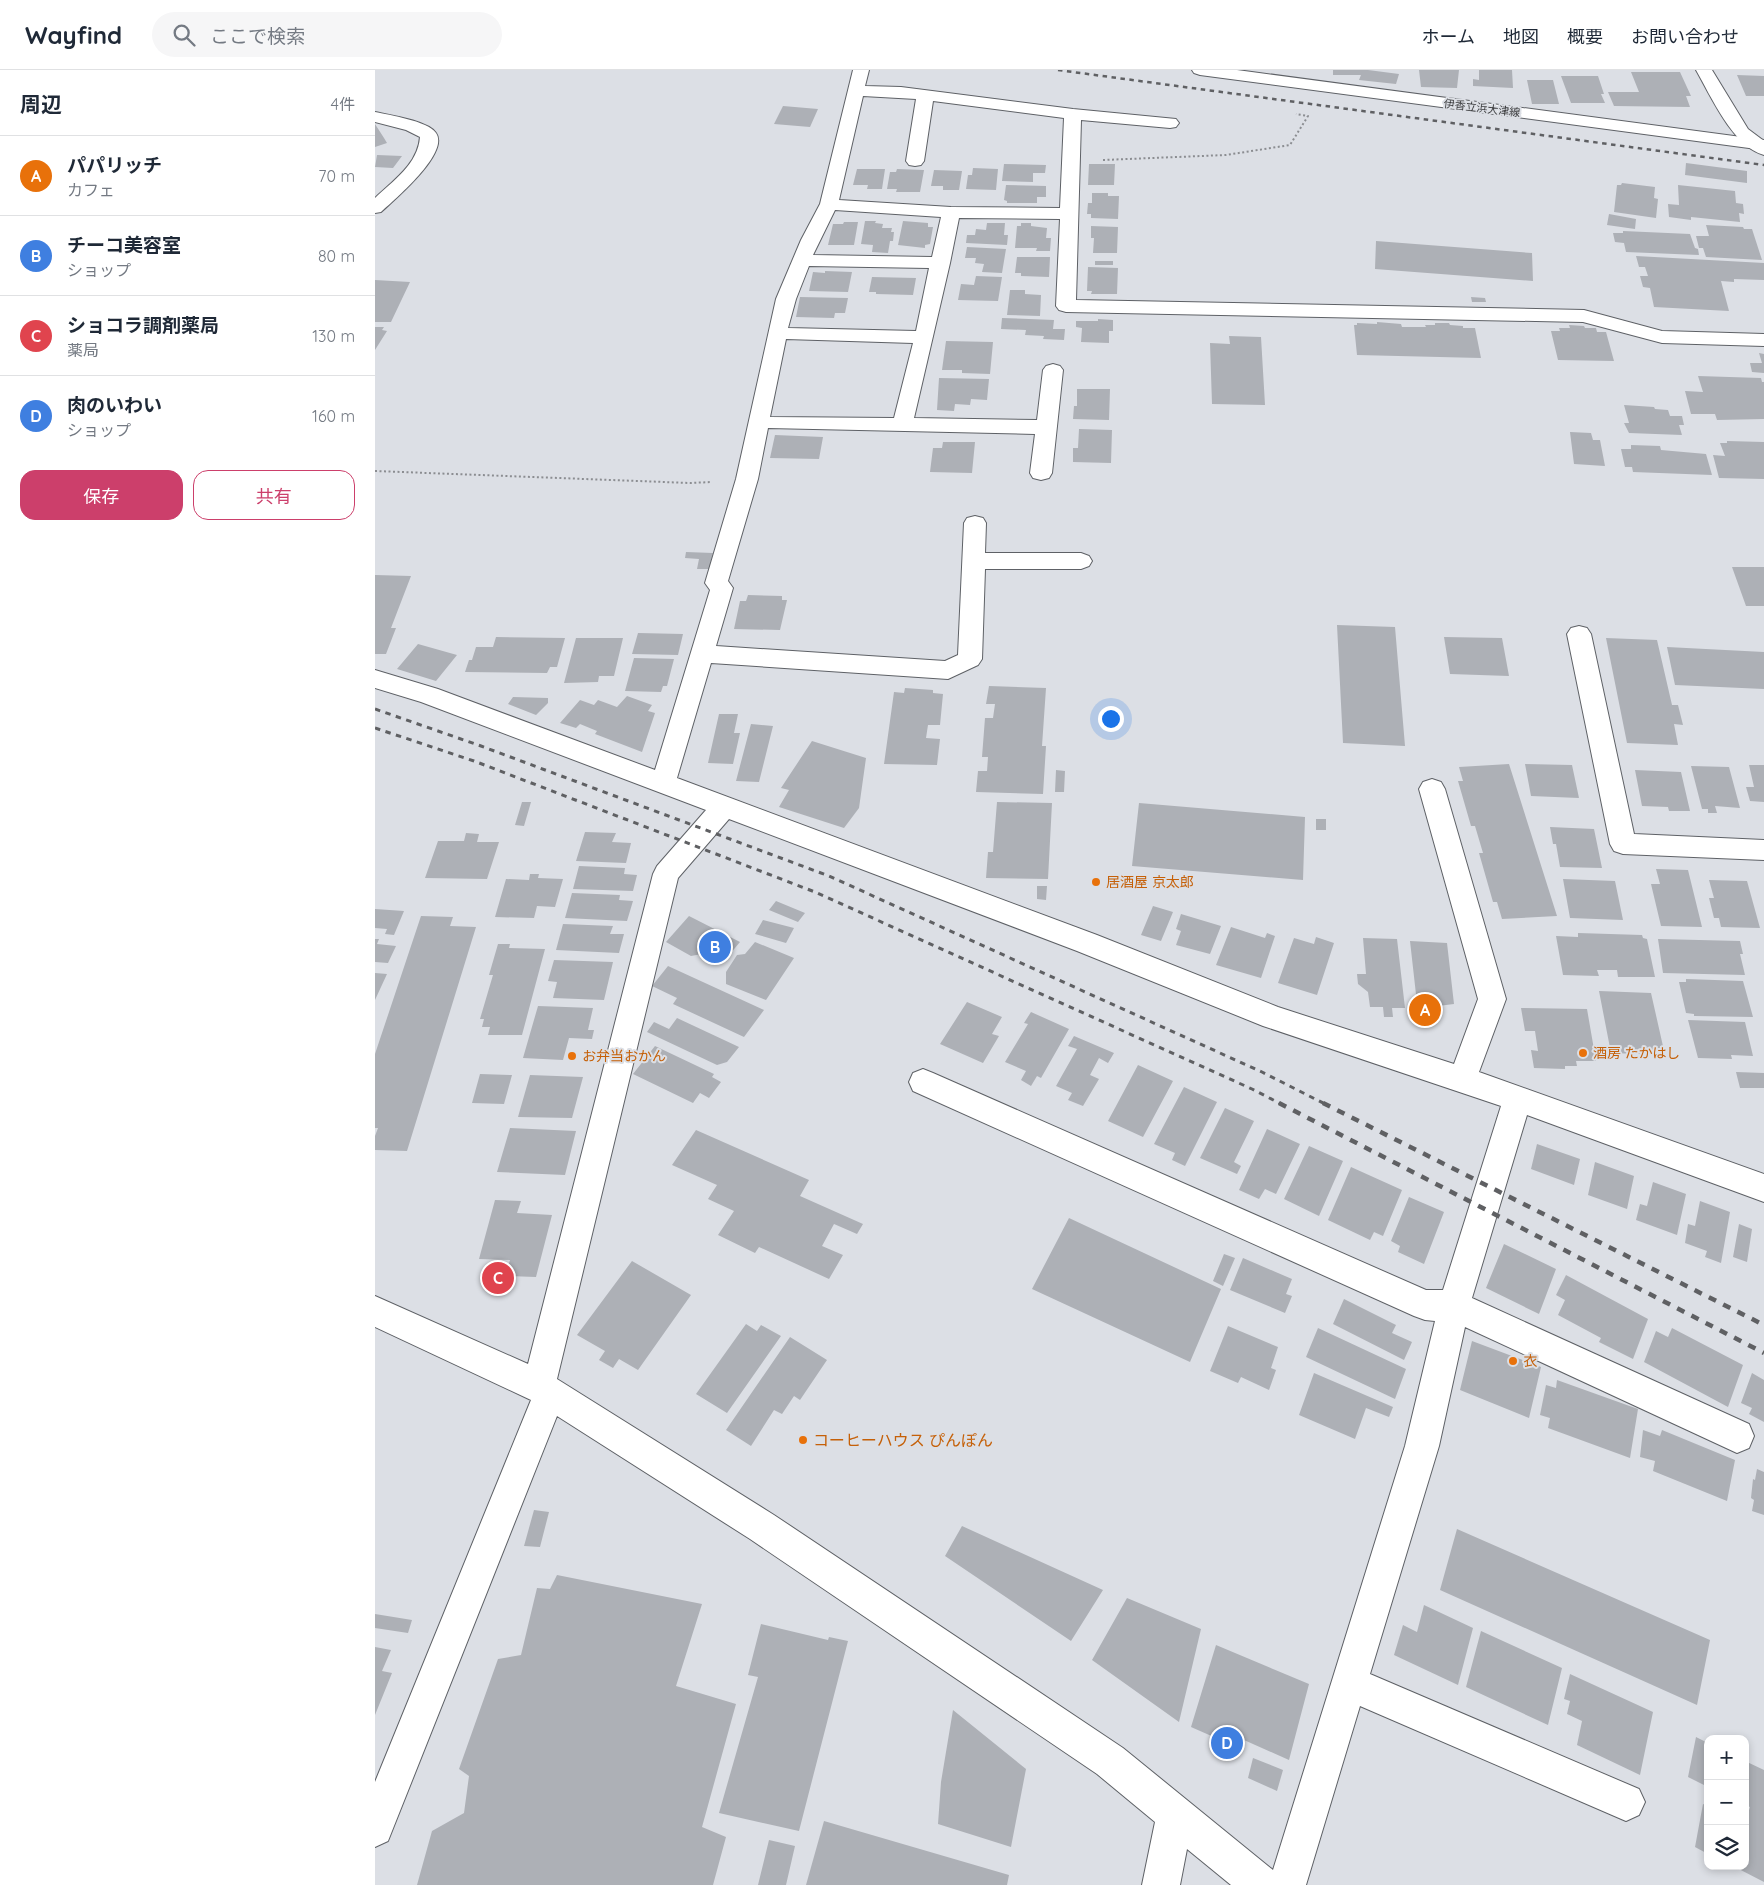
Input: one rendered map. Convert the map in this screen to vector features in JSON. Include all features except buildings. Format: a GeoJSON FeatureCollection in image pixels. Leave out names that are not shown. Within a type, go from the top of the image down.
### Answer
{"type":"FeatureCollection","features":[{"type":"Feature","properties":{"kind":"street"},"geometry":{"type":"LineString","coordinates":[[663,784],[722,588],[716,583],[747,480],[777,334],[786,300],[810,240],[829,204],[861,70]]}},
{"type":"Feature","properties":{"kind":"street","name":"伊香立浜大津線"},"geometry":{"type":"LineString","coordinates":[[1200,70],[1762,146]]}},
{"type":"Feature","properties":{"kind":"street"},"geometry":{"type":"LineString","coordinates":[[1704,70],[1741,132],[1762,146]]}},
{"type":"Feature","properties":{"kind":"street"},"geometry":{"type":"LineString","coordinates":[[856,91],[901,92],[1073,114],[1170,123]]}},
{"type":"Feature","properties":{"kind":"street"},"geometry":{"type":"LineString","coordinates":[[915,161],[925,95]]}},
{"type":"Feature","properties":{"kind":"street"},"geometry":{"type":"LineString","coordinates":[[1073,114],[1066,306],[1584,316],[1662,337],[1764,340]]}},
{"type":"Feature","properties":{"kind":"street"},"geometry":{"type":"LineString","coordinates":[[375,117],[406,124],[421,130],[429,135],[430,144],[419,165],[375,208]]}},
{"type":"Feature","properties":{"kind":"street"},"geometry":{"type":"LineString","coordinates":[[837,204],[951,212],[1068,214]]}},
{"type":"Feature","properties":{"kind":"street"},"geometry":{"type":"LineString","coordinates":[[903,425],[905,409],[941,264],[951,212]]}},
{"type":"Feature","properties":{"kind":"street"},"geometry":{"type":"LineString","coordinates":[[813,261],[941,264]]}},
{"type":"Feature","properties":{"kind":"street"},"geometry":{"type":"LineString","coordinates":[[789,334],[924,336]]}},
{"type":"Feature","properties":{"kind":"street"},"geometry":{"type":"LineString","coordinates":[[1041,473],[1053,370]]}},
{"type":"Feature","properties":{"kind":"street"},"geometry":{"type":"LineString","coordinates":[[774,423],[1047,428]]}},
{"type":"Feature","properties":{"kind":"street"},"geometry":{"type":"LineString","coordinates":[[702,654],[948,670],[970,660],[975,523]]}},
{"type":"Feature","properties":{"kind":"street"},"geometry":{"type":"LineString","coordinates":[[973,561],[1081,561]]}},
{"type":"Feature","properties":{"kind":"street"},"geometry":{"type":"LineString","coordinates":[[1579,634],[1623,844],[1764,850]]}},
{"type":"Feature","properties":{"kind":"street"},"geometry":{"type":"LineString","coordinates":[[375,679],[429,695],[1087,943],[1273,1017],[1462,1080],[1764,1188]]}},
{"type":"Feature","properties":{"kind":"street"},"geometry":{"type":"LineString","coordinates":[[1432,789],[1492,999],[1462,1080]]}},
{"type":"Feature","properties":{"kind":"street"},"geometry":{"type":"LineString","coordinates":[[375,1828],[544,1390],[666,874],[723,807]]}},
{"type":"Feature","properties":{"kind":"street"},"geometry":{"type":"LineString","coordinates":[[923,1082],[1425,1305],[1454,1306],[1737,1436]]}},
{"type":"Feature","properties":{"kind":"street"},"geometry":{"type":"LineString","coordinates":[[1287,1885],[1422,1446],[1454,1306],[1517,1100]]}},
{"type":"Feature","properties":{"kind":"street"},"geometry":{"type":"LineString","coordinates":[[375,1311],[544,1390],[762,1527],[1110,1761],[1261,1885]]}},
{"type":"Feature","properties":{"kind":"street"},"geometry":{"type":"LineString","coordinates":[[1349,1683],[1627,1802]]}},
{"type":"Feature","properties":{"kind":"street"},"geometry":{"type":"LineString","coordinates":[[1161,1885],[1175,1814]]}},
{"type":"Feature","properties":{"kind":"path"},"geometry":{"type":"LineString","coordinates":[[1071,157],[1120,161],[1187,158],[1268,151],[1290,145],[1308,116],[1292,113],[1280,105],[1288,82]]}},
{"type":"Feature","properties":{"kind":"path"},"geometry":{"type":"LineString","coordinates":[[375,471],[690,483],[747,480]]}},
{"type":"Feature","properties":{"kind":"railway"},"geometry":{"type":"LineString","coordinates":[[1058,70],[1764,165]]}},
{"type":"Feature","properties":{"kind":"railway"},"geometry":{"type":"LineString","coordinates":[[375,709],[481,746],[829,876],[1262,1072],[1325,1104]]}},
{"type":"Feature","properties":{"kind":"railway"},"geometry":{"type":"LineString","coordinates":[[375,728],[474,761],[815,892],[1252,1089],[1281,1104]]}},
{"type":"Feature","properties":{"kind":"railway"},"geometry":{"type":"LineString","coordinates":[[1279,1103],[1764,1353]]}},
{"type":"Feature","properties":{"kind":"railway"},"geometry":{"type":"LineString","coordinates":[[1323,1103],[1764,1325]]}},
{"type":"Feature","properties":{"kind":"place","name":"居酒屋 京太郎"},"geometry":{"type":"Point","coordinates":[1096,882]}},
{"type":"Feature","properties":{"kind":"place","name":"チーコ美容室"},"geometry":{"type":"Point","coordinates":[715,947]}},
{"type":"Feature","properties":{"kind":"place","name":"パパリッチ"},"geometry":{"type":"Point","coordinates":[1425,1010]}},
{"type":"Feature","properties":{"kind":"place","name":"酒房 たかはし"},"geometry":{"type":"Point","coordinates":[1583,1053]}},
{"type":"Feature","properties":{"kind":"place","name":"お弁当おかん"},"geometry":{"type":"Point","coordinates":[572,1056]}},
{"type":"Feature","properties":{"kind":"place","name":"ショコラ調剤薬局"},"geometry":{"type":"Point","coordinates":[498,1278]}},
{"type":"Feature","properties":{"kind":"place","name":"衣"},"geometry":{"type":"Point","coordinates":[1513,1361]}},
{"type":"Feature","properties":{"kind":"place","name":"コーヒーハウス ぴんぽん"},"geometry":{"type":"Point","coordinates":[803,1440]}},
{"type":"Feature","properties":{"kind":"place","name":"肉のいわい"},"geometry":{"type":"Point","coordinates":[1227,1743]}}]}
